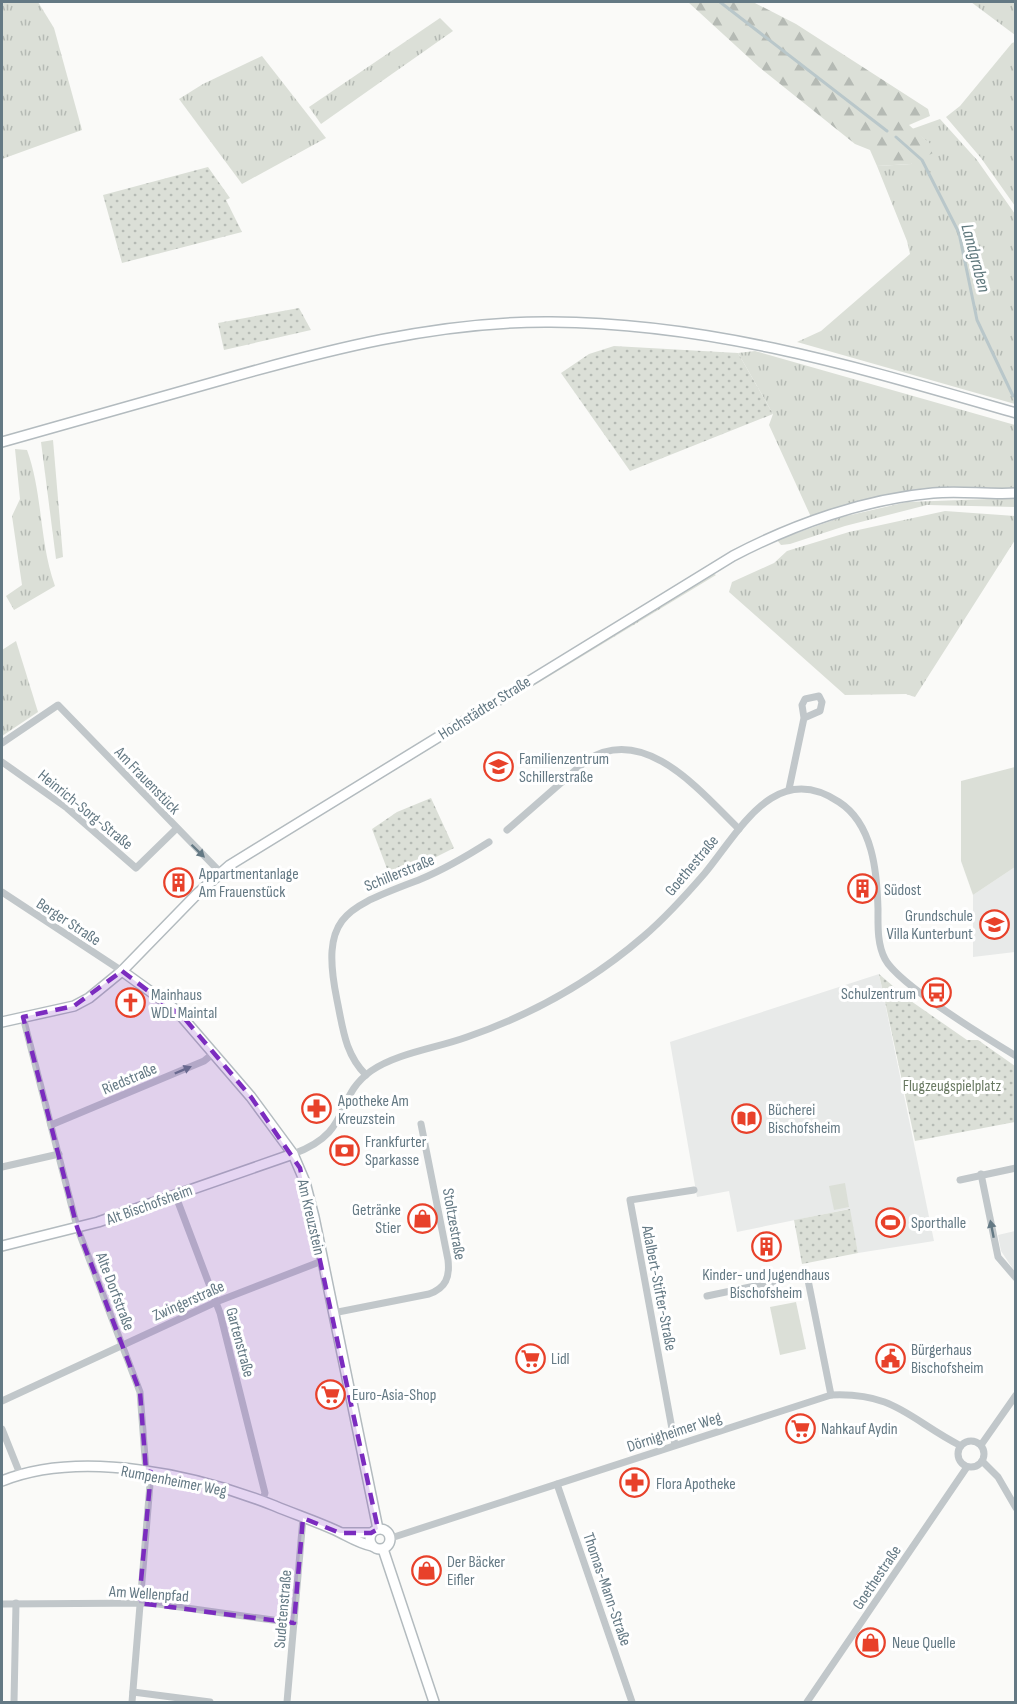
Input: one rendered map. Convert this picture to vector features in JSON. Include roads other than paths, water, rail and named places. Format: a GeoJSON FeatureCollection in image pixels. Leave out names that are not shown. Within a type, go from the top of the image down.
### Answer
{"type":"FeatureCollection","features":[{"type":"Feature","properties":{"kind":"street"},"geometry":{"type":"LineString","coordinates":[[2,442],[355,345],[452,329],[549,321],[641,326],[765,344],[1016,413]]}},
{"type":"Feature","properties":{"kind":"street","name":"Hochstädter Straße"},"geometry":{"type":"LineString","coordinates":[[2,1022],[81,1003],[122,971],[220,872],[268,839],[701,573],[741,551],[814,521],[897,499],[941,492],[1016,493]]}},
{"type":"Feature","properties":{"kind":"street","name":"Am Frauenstück"},"geometry":{"type":"LineString","coordinates":[[2,743],[58,705],[220,872]]}},
{"type":"Feature","properties":{"kind":"street"},"geometry":{"type":"LineString","coordinates":[[804,718],[789,789],[815,791],[837,800],[850,811],[862,827],[874,865],[880,945],[889,965],[916,988],[1016,1056]]}},
{"type":"Feature","properties":{"kind":"street"},"geometry":{"type":"LineString","coordinates":[[507,830],[587,760],[615,748],[648,754],[668,766],[693,784],[739,829]]}},
{"type":"Feature","properties":{"kind":"street","name":"Heinrich-Sorg-Straße"},"geometry":{"type":"LineString","coordinates":[[2,762],[67,808],[136,868],[176,829]]}},
{"type":"Feature","properties":{"kind":"street","name":"Goethestraße"},"geometry":{"type":"LineString","coordinates":[[366,1075],[379,1066],[511,1020],[593,974],[659,922],[704,874],[739,829],[766,800],[789,789]]}},
{"type":"Feature","properties":{"kind":"street","name":"Schillerstraße"},"geometry":{"type":"LineString","coordinates":[[366,1075],[348,1051],[332,977],[331,954],[336,931],[348,914],[363,901],[435,873],[489,842]]}},
{"type":"Feature","properties":{"kind":"street","name":"Berger Straße"},"geometry":{"type":"LineString","coordinates":[[2,892],[122,971]]}},
{"type":"Feature","properties":{"kind":"street","name":"Am Kreuzstein"},"geometry":{"type":"LineString","coordinates":[[122,971],[165,999],[215,1052],[293,1154],[305,1182],[375,1531]]}},
{"type":"Feature","properties":{"kind":"street","name":"Alte Dorfstraße"},"geometry":{"type":"LineString","coordinates":[[23,1017],[77,1227],[123,1344],[142,1400],[149,1472],[132,1702]]}},
{"type":"Feature","properties":{"kind":"street","name":"Riedstraße"},"geometry":{"type":"LineString","coordinates":[[51,1125],[204,1060],[215,1052]]}},
{"type":"Feature","properties":{"kind":"street"},"geometry":{"type":"LineString","coordinates":[[293,1154],[316,1144],[329,1134],[366,1075]]}},
{"type":"Feature","properties":{"kind":"street","name":"Stoltzestraße"},"geometry":{"type":"LineString","coordinates":[[333,1313],[429,1294],[441,1289],[447,1280],[448,1260],[421,1124]]}},
{"type":"Feature","properties":{"kind":"street"},"geometry":{"type":"LineString","coordinates":[[2,1167],[59,1154]]}},
{"type":"Feature","properties":{"kind":"street","name":"Alt Bischofsheim"},"geometry":{"type":"LineString","coordinates":[[2,1246],[77,1227],[293,1154]]}},
{"type":"Feature","properties":{"kind":"street"},"geometry":{"type":"LineString","coordinates":[[960,1180],[1016,1168]]}},
{"type":"Feature","properties":{"kind":"street"},"geometry":{"type":"LineString","coordinates":[[981,1174],[998,1257],[1016,1278]]}},
{"type":"Feature","properties":{"kind":"street","name":"Adalbert-Stifter-Straße"},"geometry":{"type":"LineString","coordinates":[[675,1445],[630,1200],[694,1190]]}},
{"type":"Feature","properties":{"kind":"street","name":"Gartenstraße"},"geometry":{"type":"LineString","coordinates":[[176,1194],[216,1302],[265,1493],[262,1501]]}},
{"type":"Feature","properties":{"kind":"street","name":"Zwingerstraße"},"geometry":{"type":"LineString","coordinates":[[2,1401],[216,1302],[322,1261]]}},
{"type":"Feature","properties":{"kind":"street"},"geometry":{"type":"LineString","coordinates":[[706,1296],[807,1275],[831,1395]]}},
{"type":"Feature","properties":{"kind":"street","name":"Dörnigheimer Weg"},"geometry":{"type":"LineString","coordinates":[[391,1538],[831,1395],[866,1397],[896,1405],[961,1446]]}},
{"type":"Feature","properties":{"kind":"street"},"geometry":{"type":"LineString","coordinates":[[981,1445],[1016,1395]]}},
{"type":"Feature","properties":{"kind":"street"},"geometry":{"type":"LineString","coordinates":[[2,1429],[20,1474]]}},
{"type":"Feature","properties":{"kind":"street"},"geometry":{"type":"LineString","coordinates":[[969,1441],[981,1445],[984,1453],[982,1461],[977,1466],[967,1467],[958,1457],[961,1446],[969,1441]]}},
{"type":"Feature","properties":{"kind":"street"},"geometry":{"type":"LineString","coordinates":[[982,1461],[998,1477],[1016,1508]]}},
{"type":"Feature","properties":{"kind":"street","name":"Rumpenheimer Weg"},"geometry":{"type":"LineString","coordinates":[[2,1481],[20,1474],[49,1469],[97,1466],[149,1472],[225,1489],[262,1501],[355,1541],[372,1546]]}},
{"type":"Feature","properties":{"kind":"street","name":"Goethestraße"},"geometry":{"type":"LineString","coordinates":[[807,1702],[967,1467]]}},
{"type":"Feature","properties":{"kind":"street","name":"Thomas-Mann-Straße"},"geometry":{"type":"LineString","coordinates":[[557,1484],[633,1702]]}},
{"type":"Feature","properties":{"kind":"street","name":"Sudetenstraße"},"geometry":{"type":"LineString","coordinates":[[287,1702],[303,1518]]}},
{"type":"Feature","properties":{"kind":"street"},"geometry":{"type":"LineString","coordinates":[[375,1531],[387,1532],[391,1538],[388,1546],[383,1549],[372,1546],[375,1531]]}},
{"type":"Feature","properties":{"kind":"street","name":"Rumpenheimer Weg"},"geometry":{"type":"LineString","coordinates":[[340,1533],[375,1531]]}},
{"type":"Feature","properties":{"kind":"street"},"geometry":{"type":"LineString","coordinates":[[383,1549],[434,1702]]}},
{"type":"Feature","properties":{"kind":"street"},"geometry":{"type":"LineString","coordinates":[[14,1702],[16,1603]]}},
{"type":"Feature","properties":{"kind":"street","name":"Am Wellenpfad"},"geometry":{"type":"LineString","coordinates":[[2,1604],[139,1603],[294,1623]]}},
{"type":"Feature","properties":{"kind":"street"},"geometry":{"type":"LineString","coordinates":[[133,1692],[210,1702]]}},
{"type":"Feature","properties":{"kind":"waterway","name":"Landgraben"},"geometry":{"type":"LineString","coordinates":[[720,2],[887,131]]}},
{"type":"Feature","properties":{"kind":"waterway","name":"Landgraben"},"geometry":{"type":"LineString","coordinates":[[896,137],[922,160],[959,233],[977,320],[1013,396]]}},
{"type":"Feature","properties":{"kind":"place","name":"Familienzentrum Schillerstraße"},"geometry":{"type":"Point","coordinates":[498,767]}},
{"type":"Feature","properties":{"kind":"place","name":"Appartmentanlage Am Frauenstück"},"geometry":{"type":"Point","coordinates":[178,882]}},
{"type":"Feature","properties":{"kind":"place","name":"Südost"},"geometry":{"type":"Point","coordinates":[863,889]}},
{"type":"Feature","properties":{"kind":"place","name":"Grundschule Villa Kunterbunt"},"geometry":{"type":"Point","coordinates":[994,924]}},
{"type":"Feature","properties":{"kind":"place","name":"Schulzentrum"},"geometry":{"type":"Point","coordinates":[937,993]}},
{"type":"Feature","properties":{"kind":"place","name":"Mainhaus WDL Maintal"},"geometry":{"type":"Point","coordinates":[130,1003]}},
{"type":"Feature","properties":{"kind":"place","name":"Apotheke Am Kreuzstein"},"geometry":{"type":"Point","coordinates":[317,1109]}},
{"type":"Feature","properties":{"kind":"place","name":"Bücherei Bischofsheim"},"geometry":{"type":"Point","coordinates":[747,1118]}},
{"type":"Feature","properties":{"kind":"place","name":"Frankfurter Sparkasse"},"geometry":{"type":"Point","coordinates":[344,1150]}},
{"type":"Feature","properties":{"kind":"place","name":"Getränke Stier"},"geometry":{"type":"Point","coordinates":[422,1218]}},
{"type":"Feature","properties":{"kind":"place","name":"Sporthalle"},"geometry":{"type":"Point","coordinates":[890,1222]}},
{"type":"Feature","properties":{"kind":"place","name":"Kinder- und Jugendhaus Bischofsheim"},"geometry":{"type":"Point","coordinates":[766,1246]}},
{"type":"Feature","properties":{"kind":"place","name":"Lidl"},"geometry":{"type":"Point","coordinates":[530,1358]}},
{"type":"Feature","properties":{"kind":"place","name":"Bürgerhaus Bischofsheim"},"geometry":{"type":"Point","coordinates":[890,1358]}},
{"type":"Feature","properties":{"kind":"place","name":"Euro-Asia-Shop"},"geometry":{"type":"Point","coordinates":[331,1394]}},
{"type":"Feature","properties":{"kind":"place","name":"Nahkauf Aydin"},"geometry":{"type":"Point","coordinates":[800,1428]}},
{"type":"Feature","properties":{"kind":"place","name":"Flora Apotheke"},"geometry":{"type":"Point","coordinates":[635,1483]}},
{"type":"Feature","properties":{"kind":"place","name":"Der Bäcker Eifler"},"geometry":{"type":"Point","coordinates":[426,1570]}},
{"type":"Feature","properties":{"kind":"place","name":"Neue Quelle"},"geometry":{"type":"Point","coordinates":[871,1642]}},
{"type":"Feature","properties":{"kind":"park label","name":"Flugzeugspielplatz"},"geometry":{"type":"Point","coordinates":[952,1085]}}]}
